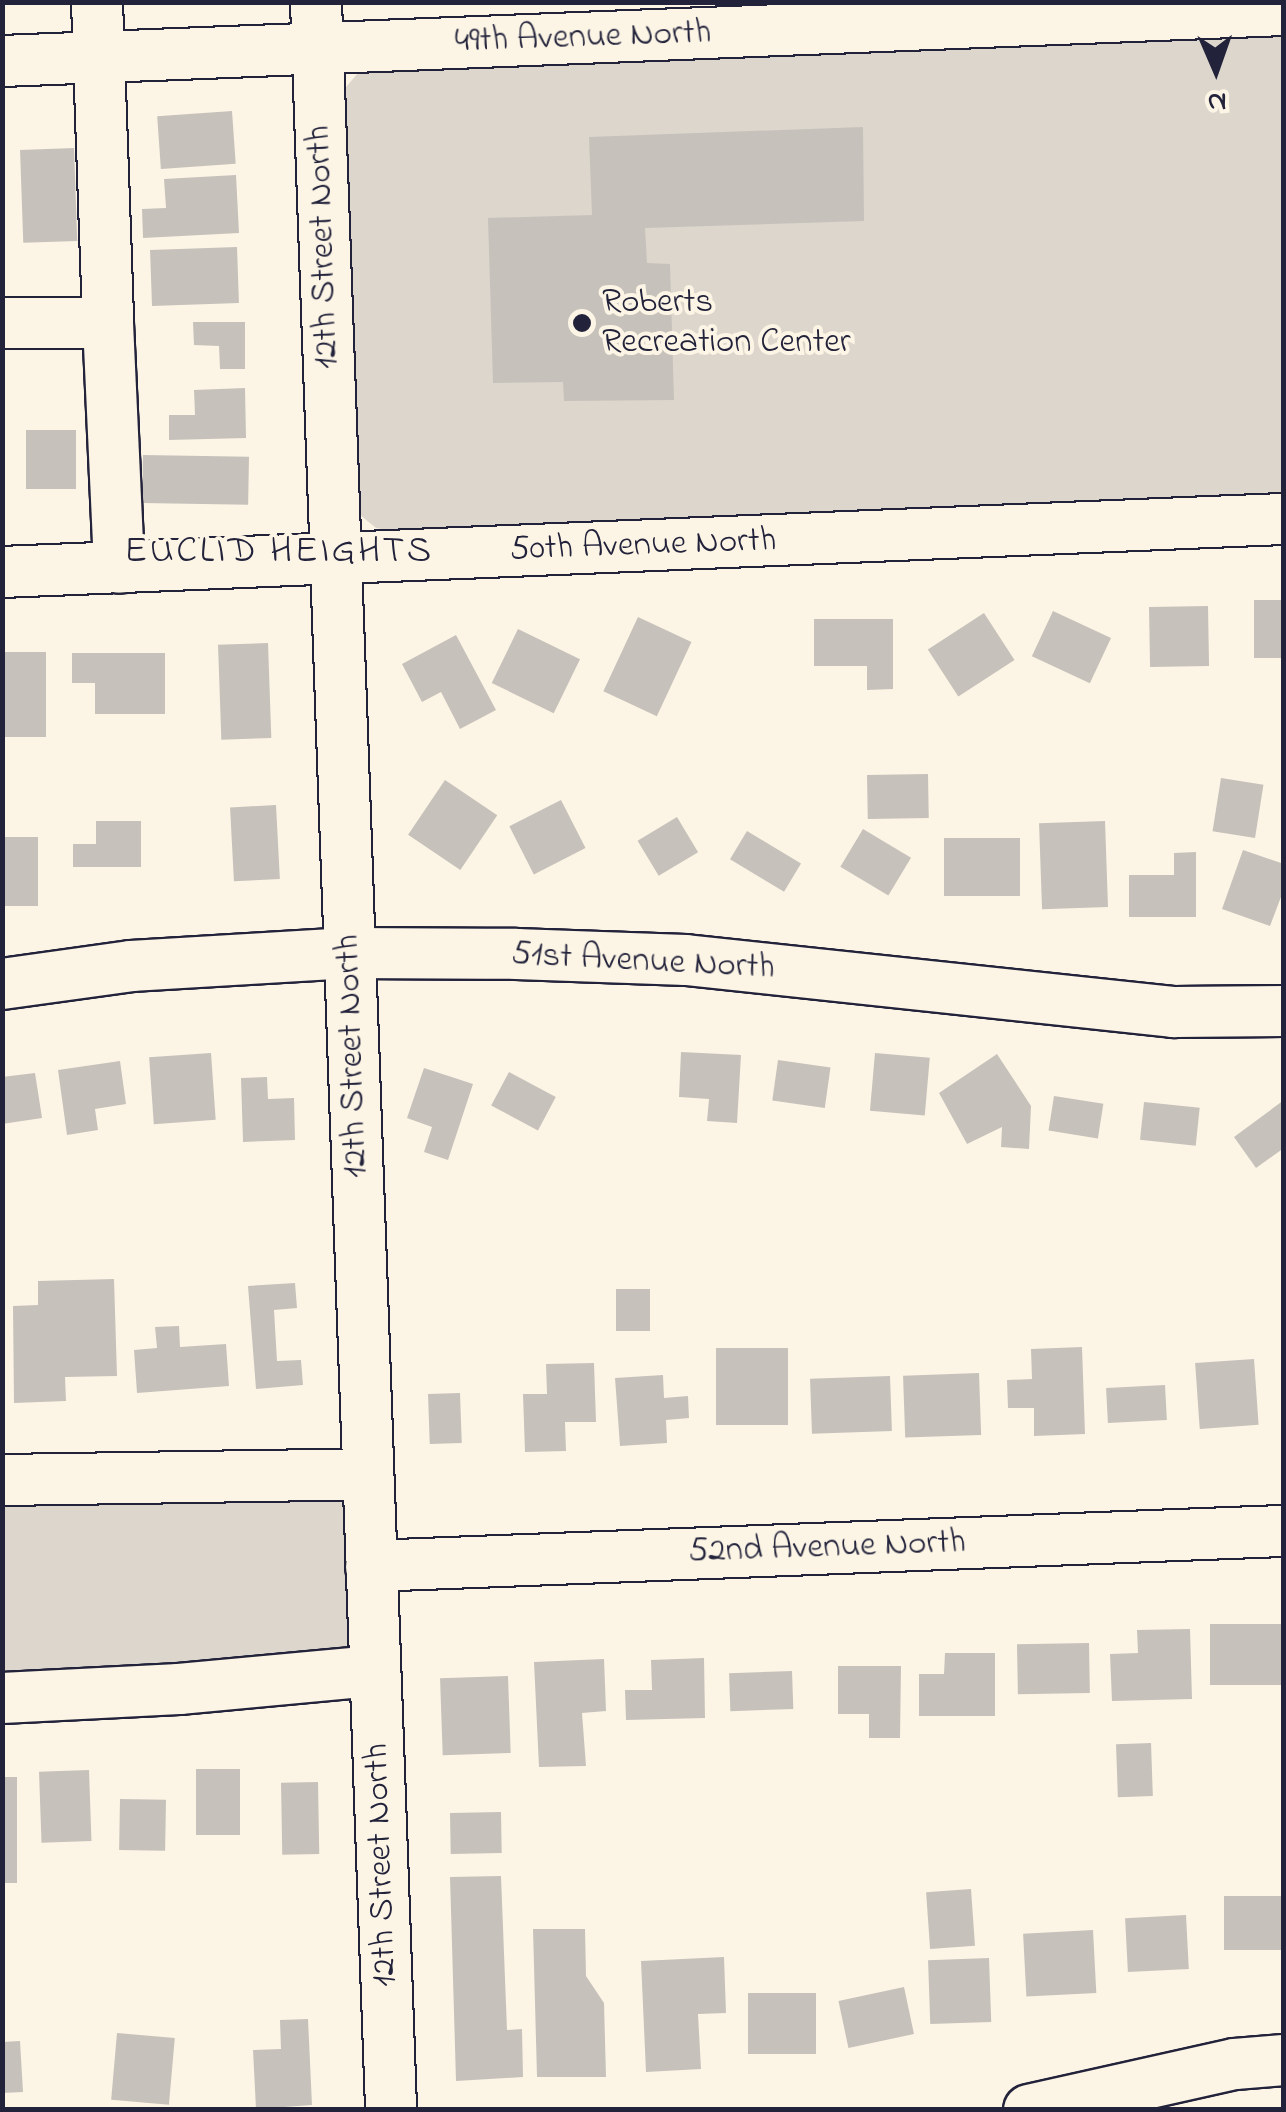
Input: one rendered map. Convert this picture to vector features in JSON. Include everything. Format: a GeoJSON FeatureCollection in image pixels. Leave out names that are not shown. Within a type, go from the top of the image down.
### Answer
{"type":"FeatureCollection","features":[{"type":"Feature","properties":{"kind":"street"},"geometry":{"type":"LineString","coordinates":[[97,2],[119,568]]}},
{"type":"Feature","properties":{"kind":"street","name":"49th Avenue North"},"geometry":{"type":"LineString","coordinates":[[2,61],[100,58],[317,26],[1094,10],[1284,10]]}},
{"type":"Feature","properties":{"kind":"street","name":"12th Street North"},"geometry":{"type":"LineString","coordinates":[[317,26],[391,2110]]}},
{"type":"Feature","properties":{"kind":"street"},"geometry":{"type":"LineString","coordinates":[[2,323],[108,323]]}},
{"type":"Feature","properties":{"kind":"street","name":"50th Avenue North"},"geometry":{"type":"LineString","coordinates":[[2,572],[1284,518]]}},
{"type":"Feature","properties":{"kind":"street","name":"51st Avenue North"},"geometry":{"type":"LineString","coordinates":[[2,984],[131,966],[350,952],[686,960],[1174,1012],[1284,1011]]}},
{"type":"Feature","properties":{"kind":"street"},"geometry":{"type":"LineString","coordinates":[[2,1480],[366,1474]]}},
{"type":"Feature","properties":{"kind":"street","name":"52nd Avenue North"},"geometry":{"type":"LineString","coordinates":[[370,1566],[1284,1530]]}},
{"type":"Feature","properties":{"kind":"street"},"geometry":{"type":"LineString","coordinates":[[2,1698],[179,1689],[374,1671]]}},
{"type":"Feature","properties":{"kind":"street"},"geometry":{"type":"LineString","coordinates":[[1029,2110],[1235,2064],[1284,2060]]}},
{"type":"Feature","properties":{"kind":"shaded area"},"geometry":{"type":"Polygon","coordinates":[[[1281,35],[1283,492],[400,532],[376,528],[359,514],[343,110],[346,87],[358,73],[1281,35]]]}},
{"type":"Feature","properties":{"kind":"shaded area"},"geometry":{"type":"Polygon","coordinates":[[[323,1498],[348,1504],[357,1634],[346,1650],[3,1677],[3,1501],[323,1498]]]}},
{"type":"Feature","properties":{"kind":"building"},"geometry":{"type":"Polygon","coordinates":[[[232,111],[236,164],[161,169],[157,116],[232,111]]]}},
{"type":"Feature","properties":{"kind":"building","name":"Roberts Recreation Center"},"geometry":{"type":"Polygon","coordinates":[[[863,127],[864,221],[645,228],[647,263],[670,264],[674,400],[564,401],[563,382],[493,383],[488,218],[592,215],[589,137],[863,127]]]}},
{"type":"Feature","properties":{"kind":"building"},"geometry":{"type":"Polygon","coordinates":[[[74,148],[77,241],[23,243],[20,150],[74,148]]]}},
{"type":"Feature","properties":{"kind":"building"},"geometry":{"type":"Polygon","coordinates":[[[236,175],[239,233],[143,238],[142,209],[166,208],[164,179],[236,175]]]}},
{"type":"Feature","properties":{"kind":"building"},"geometry":{"type":"Polygon","coordinates":[[[237,247],[239,303],[152,306],[150,250],[237,247]]]}},
{"type":"Feature","properties":{"kind":"building"},"geometry":{"type":"Polygon","coordinates":[[[193,322],[245,322],[245,369],[220,369],[219,346],[194,345],[193,322]]]}},
{"type":"Feature","properties":{"kind":"building"},"geometry":{"type":"Polygon","coordinates":[[[245,388],[246,438],[169,440],[169,415],[195,415],[194,390],[245,388]]]}},
{"type":"Feature","properties":{"kind":"building"},"geometry":{"type":"Polygon","coordinates":[[[26,430],[76,430],[76,489],[26,489],[26,430]]]}},
{"type":"Feature","properties":{"kind":"building"},"geometry":{"type":"Polygon","coordinates":[[[143,455],[249,457],[248,505],[142,503],[143,455]]]}},
{"type":"Feature","properties":{"kind":"building"},"geometry":{"type":"Polygon","coordinates":[[[1254,600],[1284,600],[1284,658],[1254,658],[1254,600]]]}},
{"type":"Feature","properties":{"kind":"building"},"geometry":{"type":"Polygon","coordinates":[[[1208,606],[1209,666],[1150,667],[1149,607],[1208,606]]]}},
{"type":"Feature","properties":{"kind":"building"},"geometry":{"type":"Polygon","coordinates":[[[1053,611],[1111,638],[1090,683],[1032,656],[1053,611]]]}},
{"type":"Feature","properties":{"kind":"building"},"geometry":{"type":"Polygon","coordinates":[[[984,613],[1014,660],[958,696],[928,649],[984,613]]]}},
{"type":"Feature","properties":{"kind":"building"},"geometry":{"type":"Polygon","coordinates":[[[638,617],[691,642],[657,716],[603,691],[638,617]]]}},
{"type":"Feature","properties":{"kind":"building"},"geometry":{"type":"Polygon","coordinates":[[[814,619],[893,619],[893,689],[867,690],[867,666],[814,666],[814,619]]]}},
{"type":"Feature","properties":{"kind":"building"},"geometry":{"type":"Polygon","coordinates":[[[518,629],[580,659],[554,713],[492,683],[518,629]]]}},
{"type":"Feature","properties":{"kind":"building"},"geometry":{"type":"Polygon","coordinates":[[[456,635],[496,710],[460,729],[441,692],[422,702],[402,664],[456,635]]]}},
{"type":"Feature","properties":{"kind":"building"},"geometry":{"type":"Polygon","coordinates":[[[268,643],[271,738],[221,740],[218,645],[268,643]]]}},
{"type":"Feature","properties":{"kind":"building"},"geometry":{"type":"Polygon","coordinates":[[[2,652],[46,652],[46,737],[2,737],[2,652]]]}},
{"type":"Feature","properties":{"kind":"building"},"geometry":{"type":"Polygon","coordinates":[[[72,653],[165,653],[165,714],[95,714],[95,683],[72,683],[72,653]]]}},
{"type":"Feature","properties":{"kind":"building"},"geometry":{"type":"Polygon","coordinates":[[[928,774],[929,818],[868,819],[867,775],[928,774]]]}},
{"type":"Feature","properties":{"kind":"building"},"geometry":{"type":"Polygon","coordinates":[[[1221,778],[1263,785],[1255,838],[1213,831],[1221,778]]]}},
{"type":"Feature","properties":{"kind":"building"},"geometry":{"type":"Polygon","coordinates":[[[445,780],[497,815],[460,870],[408,835],[445,780]]]}},
{"type":"Feature","properties":{"kind":"building"},"geometry":{"type":"Polygon","coordinates":[[[561,800],[586,848],[534,874],[509,826],[561,800]]]}},
{"type":"Feature","properties":{"kind":"building"},"geometry":{"type":"Polygon","coordinates":[[[276,805],[280,879],[234,881],[230,807],[276,805]]]}},
{"type":"Feature","properties":{"kind":"building"},"geometry":{"type":"Polygon","coordinates":[[[677,817],[698,852],[659,876],[638,841],[677,817]]]}},
{"type":"Feature","properties":{"kind":"building"},"geometry":{"type":"Polygon","coordinates":[[[96,821],[141,821],[141,867],[73,867],[73,844],[96,844],[96,821]]]}},
{"type":"Feature","properties":{"kind":"building"},"geometry":{"type":"Polygon","coordinates":[[[1105,821],[1108,907],[1042,909],[1039,823],[1105,821]]]}},
{"type":"Feature","properties":{"kind":"building"},"geometry":{"type":"Polygon","coordinates":[[[863,829],[911,858],[888,896],[840,867],[863,829]]]}},
{"type":"Feature","properties":{"kind":"building"},"geometry":{"type":"Polygon","coordinates":[[[747,831],[801,863],[784,892],[730,859],[747,831]]]}},
{"type":"Feature","properties":{"kind":"building"},"geometry":{"type":"Polygon","coordinates":[[[2,837],[38,837],[38,906],[2,906],[2,837]]]}},
{"type":"Feature","properties":{"kind":"building"},"geometry":{"type":"Polygon","coordinates":[[[944,838],[1020,838],[1020,896],[944,896],[944,838]]]}},
{"type":"Feature","properties":{"kind":"building"},"geometry":{"type":"Polygon","coordinates":[[[1243,850],[1284,864],[1284,889],[1270,926],[1222,909],[1243,850]]]}},
{"type":"Feature","properties":{"kind":"building"},"geometry":{"type":"Polygon","coordinates":[[[1196,852],[1196,917],[1129,917],[1129,875],[1174,875],[1174,853],[1196,852]]]}},
{"type":"Feature","properties":{"kind":"building"},"geometry":{"type":"Polygon","coordinates":[[[681,1052],[741,1055],[737,1123],[707,1121],[709,1099],[679,1097],[681,1052]]]}},
{"type":"Feature","properties":{"kind":"building"},"geometry":{"type":"Polygon","coordinates":[[[211,1053],[216,1120],[154,1124],[149,1057],[211,1053]]]}},
{"type":"Feature","properties":{"kind":"building"},"geometry":{"type":"Polygon","coordinates":[[[875,1053],[930,1058],[925,1116],[870,1111],[875,1053]]]}},
{"type":"Feature","properties":{"kind":"building"},"geometry":{"type":"Polygon","coordinates":[[[997,1054],[1031,1106],[1029,1149],[1001,1147],[1002,1127],[967,1144],[939,1093],[997,1054]]]}},
{"type":"Feature","properties":{"kind":"building"},"geometry":{"type":"Polygon","coordinates":[[[778,1060],[830,1067],[825,1108],[772,1101],[778,1060]]]}},
{"type":"Feature","properties":{"kind":"building"},"geometry":{"type":"Polygon","coordinates":[[[120,1061],[126,1104],[95,1109],[98,1130],[67,1135],[58,1070],[120,1061]]]}},
{"type":"Feature","properties":{"kind":"building"},"geometry":{"type":"Polygon","coordinates":[[[424,1068],[473,1084],[448,1160],[424,1152],[432,1127],[407,1118],[424,1068]]]}},
{"type":"Feature","properties":{"kind":"building"},"geometry":{"type":"Polygon","coordinates":[[[509,1072],[556,1097],[538,1130],[491,1106],[509,1072]]]}},
{"type":"Feature","properties":{"kind":"building"},"geometry":{"type":"Polygon","coordinates":[[[35,1073],[42,1118],[2,1124],[2,1077],[35,1073]]]}},
{"type":"Feature","properties":{"kind":"building"},"geometry":{"type":"Polygon","coordinates":[[[267,1077],[268,1099],[294,1098],[295,1140],[243,1142],[241,1078],[267,1077]]]}},
{"type":"Feature","properties":{"kind":"building"},"geometry":{"type":"Polygon","coordinates":[[[1054,1096],[1103,1104],[1098,1138],[1049,1131],[1054,1096]]]}},
{"type":"Feature","properties":{"kind":"building"},"geometry":{"type":"Polygon","coordinates":[[[1284,1100],[1284,1148],[1256,1168],[1234,1137],[1284,1100]]]}},
{"type":"Feature","properties":{"kind":"building"},"geometry":{"type":"Polygon","coordinates":[[[1144,1102],[1200,1108],[1196,1146],[1140,1140],[1144,1102]]]}},
{"type":"Feature","properties":{"kind":"building"},"geometry":{"type":"Polygon","coordinates":[[[114,1279],[117,1376],[65,1377],[66,1401],[14,1403],[13,1306],[38,1305],[38,1281],[114,1279]]]}},
{"type":"Feature","properties":{"kind":"building"},"geometry":{"type":"Polygon","coordinates":[[[295,1283],[297,1308],[274,1310],[277,1361],[301,1360],[303,1385],[256,1389],[248,1286],[295,1283]]]}},
{"type":"Feature","properties":{"kind":"building"},"geometry":{"type":"Polygon","coordinates":[[[616,1289],[650,1289],[650,1331],[616,1331],[616,1289]]]}},
{"type":"Feature","properties":{"kind":"building"},"geometry":{"type":"Polygon","coordinates":[[[179,1326],[180,1347],[226,1344],[229,1386],[137,1393],[134,1350],[157,1348],[155,1327],[179,1326]]]}},
{"type":"Feature","properties":{"kind":"building"},"geometry":{"type":"Polygon","coordinates":[[[1082,1347],[1085,1434],[1034,1436],[1034,1408],[1008,1408],[1007,1380],[1032,1379],[1031,1349],[1082,1347]]]}},
{"type":"Feature","properties":{"kind":"building"},"geometry":{"type":"Polygon","coordinates":[[[716,1348],[788,1348],[788,1425],[716,1425],[716,1348]]]}},
{"type":"Feature","properties":{"kind":"building"},"geometry":{"type":"Polygon","coordinates":[[[1254,1359],[1259,1425],[1200,1429],[1195,1363],[1254,1359]]]}},
{"type":"Feature","properties":{"kind":"building"},"geometry":{"type":"Polygon","coordinates":[[[594,1363],[596,1422],[565,1422],[566,1451],[525,1452],[523,1394],[547,1394],[546,1364],[594,1363]]]}},
{"type":"Feature","properties":{"kind":"building"},"geometry":{"type":"Polygon","coordinates":[[[979,1373],[981,1435],[905,1438],[903,1376],[979,1373]]]}},
{"type":"Feature","properties":{"kind":"building"},"geometry":{"type":"Polygon","coordinates":[[[663,1375],[664,1398],[688,1396],[689,1418],[666,1420],[667,1443],[620,1446],[615,1378],[663,1375]]]}},
{"type":"Feature","properties":{"kind":"building"},"geometry":{"type":"Polygon","coordinates":[[[890,1376],[892,1431],[812,1434],[810,1379],[890,1376]]]}},
{"type":"Feature","properties":{"kind":"building"},"geometry":{"type":"Polygon","coordinates":[[[1165,1385],[1167,1420],[1108,1423],[1106,1388],[1165,1385]]]}},
{"type":"Feature","properties":{"kind":"building"},"geometry":{"type":"Polygon","coordinates":[[[460,1393],[462,1443],[430,1444],[428,1394],[460,1393]]]}},
{"type":"Feature","properties":{"kind":"building"},"geometry":{"type":"Polygon","coordinates":[[[1210,1624],[1283,1624],[1283,1685],[1210,1685],[1210,1624]]]}},
{"type":"Feature","properties":{"kind":"building"},"geometry":{"type":"Polygon","coordinates":[[[1190,1629],[1192,1699],[1112,1701],[1110,1654],[1138,1653],[1137,1630],[1190,1629]]]}},
{"type":"Feature","properties":{"kind":"building"},"geometry":{"type":"Polygon","coordinates":[[[1089,1643],[1090,1693],[1018,1694],[1017,1644],[1089,1643]]]}},
{"type":"Feature","properties":{"kind":"building"},"geometry":{"type":"Polygon","coordinates":[[[945,1653],[995,1653],[995,1716],[919,1716],[919,1674],[944,1674],[945,1653]]]}},
{"type":"Feature","properties":{"kind":"building"},"geometry":{"type":"Polygon","coordinates":[[[704,1658],[705,1718],[626,1720],[625,1690],[652,1690],[651,1660],[704,1658]]]}},
{"type":"Feature","properties":{"kind":"building"},"geometry":{"type":"Polygon","coordinates":[[[604,1659],[606,1711],[582,1713],[586,1766],[539,1767],[534,1662],[604,1659]]]}},
{"type":"Feature","properties":{"kind":"building"},"geometry":{"type":"Polygon","coordinates":[[[838,1666],[901,1666],[900,1738],[869,1738],[869,1714],[838,1714],[838,1666]]]}},
{"type":"Feature","properties":{"kind":"building"},"geometry":{"type":"Polygon","coordinates":[[[792,1671],[793,1709],[730,1711],[729,1673],[792,1671]]]}},
{"type":"Feature","properties":{"kind":"building"},"geometry":{"type":"Polygon","coordinates":[[[508,1676],[511,1753],[443,1755],[440,1678],[508,1676]]]}},
{"type":"Feature","properties":{"kind":"building"},"geometry":{"type":"Polygon","coordinates":[[[1151,1743],[1153,1796],[1118,1797],[1116,1744],[1151,1743]]]}},
{"type":"Feature","properties":{"kind":"building"},"geometry":{"type":"Polygon","coordinates":[[[196,1769],[240,1769],[240,1835],[196,1835],[196,1769]]]}},
{"type":"Feature","properties":{"kind":"building"},"geometry":{"type":"Polygon","coordinates":[[[89,1770],[91,1841],[42,1843],[39,1772],[89,1770]]]}},
{"type":"Feature","properties":{"kind":"building"},"geometry":{"type":"Polygon","coordinates":[[[2,1777],[17,1777],[17,1883],[2,1883],[2,1777]]]}},
{"type":"Feature","properties":{"kind":"building"},"geometry":{"type":"Polygon","coordinates":[[[318,1782],[319,1854],[282,1855],[281,1783],[318,1782]]]}},
{"type":"Feature","properties":{"kind":"building"},"geometry":{"type":"Polygon","coordinates":[[[120,1799],[166,1800],[165,1851],[119,1850],[120,1799]]]}},
{"type":"Feature","properties":{"kind":"building"},"geometry":{"type":"Polygon","coordinates":[[[501,1812],[502,1853],[451,1854],[450,1813],[501,1812]]]}},
{"type":"Feature","properties":{"kind":"building"},"geometry":{"type":"Polygon","coordinates":[[[501,1876],[507,2030],[522,2029],[523,2077],[456,2081],[450,1877],[501,1876]]]}},
{"type":"Feature","properties":{"kind":"building"},"geometry":{"type":"Polygon","coordinates":[[[971,1889],[975,1946],[930,1949],[926,1892],[971,1889]]]}},
{"type":"Feature","properties":{"kind":"building"},"geometry":{"type":"Polygon","coordinates":[[[1224,1896],[1284,1896],[1284,1950],[1224,1950],[1224,1896]]]}},
{"type":"Feature","properties":{"kind":"building"},"geometry":{"type":"Polygon","coordinates":[[[1186,1915],[1189,1969],[1128,1972],[1125,1918],[1186,1915]]]}},
{"type":"Feature","properties":{"kind":"building"},"geometry":{"type":"Polygon","coordinates":[[[533,1929],[585,1929],[586,1976],[604,2003],[606,2077],[537,2077],[533,1929]]]}},
{"type":"Feature","properties":{"kind":"building"},"geometry":{"type":"Polygon","coordinates":[[[1093,1930],[1096,1993],[1026,1997],[1023,1934],[1093,1930]]]}},
{"type":"Feature","properties":{"kind":"building"},"geometry":{"type":"Polygon","coordinates":[[[724,1957],[726,2013],[698,2014],[701,2069],[646,2072],[641,1961],[724,1957]]]}},
{"type":"Feature","properties":{"kind":"building"},"geometry":{"type":"Polygon","coordinates":[[[989,1958],[991,2022],[930,2024],[928,1960],[989,1958]]]}},
{"type":"Feature","properties":{"kind":"building"},"geometry":{"type":"Polygon","coordinates":[[[904,1987],[914,2034],[848,2048],[838,2001],[904,1987]]]}},
{"type":"Feature","properties":{"kind":"building"},"geometry":{"type":"Polygon","coordinates":[[[748,1993],[816,1993],[816,2054],[748,2054],[748,1993]]]}},
{"type":"Feature","properties":{"kind":"building"},"geometry":{"type":"Polygon","coordinates":[[[308,2019],[312,2105],[256,2109],[253,2050],[281,2049],[280,2020],[308,2019]]]}},
{"type":"Feature","properties":{"kind":"building"},"geometry":{"type":"Polygon","coordinates":[[[117,2033],[175,2038],[169,2105],[111,2100],[117,2033]]]}},
{"type":"Feature","properties":{"kind":"building"},"geometry":{"type":"Polygon","coordinates":[[[20,2041],[23,2092],[2,2093],[2,2042],[20,2041]]]}},
{"type":"Feature","properties":{"kind":"place","name":"Roberts Recreation Center"},"geometry":{"type":"Point","coordinates":[582,323]}},
{"type":"Feature","properties":{"kind":"district","name":"EUCLID HEIGHTS"},"geometry":{"type":"Point","coordinates":[279,553]}}]}
